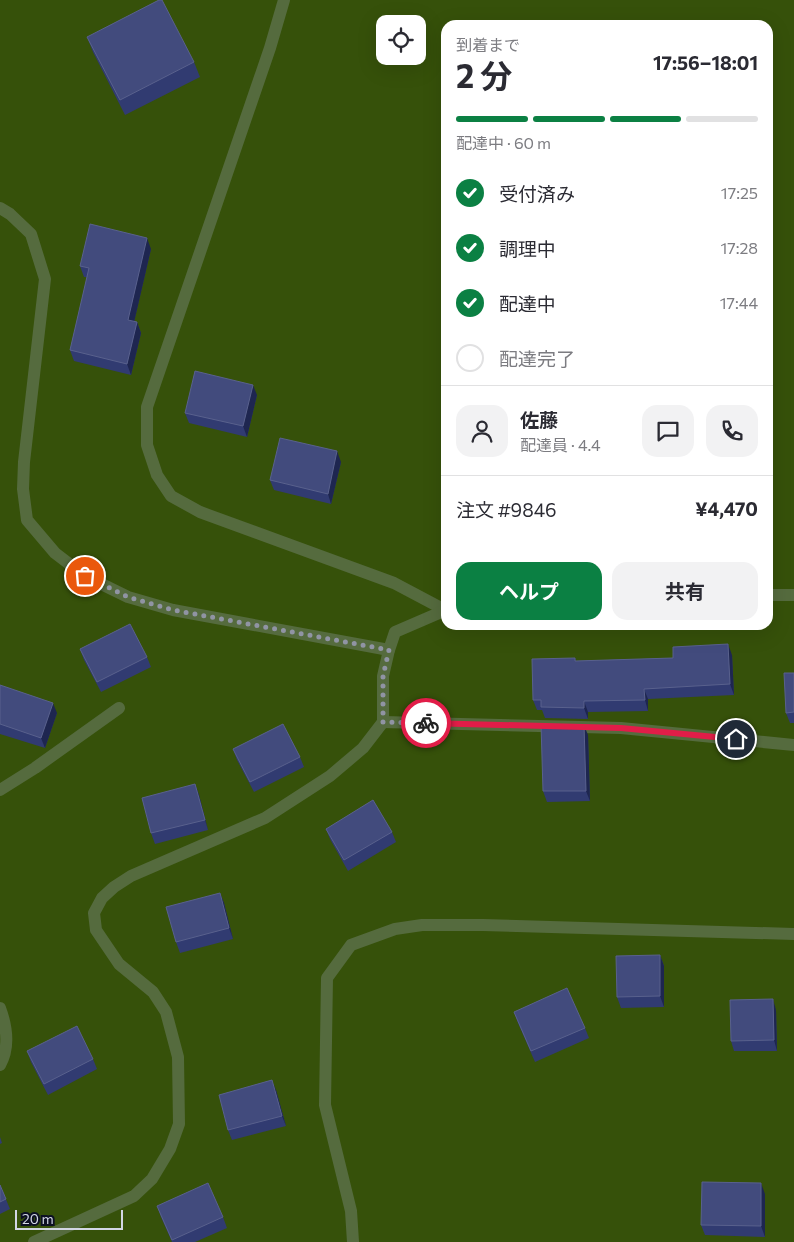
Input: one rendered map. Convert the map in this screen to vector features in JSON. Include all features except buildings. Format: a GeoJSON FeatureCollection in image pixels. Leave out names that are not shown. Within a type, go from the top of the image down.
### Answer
{"type":"FeatureCollection","features":[{"type":"Feature","properties":{"kind":"street"},"geometry":{"type":"LineString","coordinates":[[284,0],[270,48],[147,407],[147,445],[157,475],[171,496],[200,512],[394,583],[441,607]]}},
{"type":"Feature","properties":{"kind":"street"},"geometry":{"type":"LineString","coordinates":[[0,208],[10,214],[31,234],[45,279],[24,462],[23,489],[27,520],[54,553],[85,576],[128,597],[173,610],[389,650]]}},
{"type":"Feature","properties":{"kind":"street"},"geometry":{"type":"LineString","coordinates":[[773,595],[794,595]]}},
{"type":"Feature","properties":{"kind":"street"},"geometry":{"type":"LineString","coordinates":[[34,1242],[134,1196],[152,1179],[170,1149],[179,1124],[178,1057],[166,1012],[153,992],[118,964],[96,930],[94,913],[102,898],[114,887],[131,876],[264,818],[330,776],[363,748],[383,722],[383,676],[395,632],[441,612]]}},
{"type":"Feature","properties":{"kind":"street"},"geometry":{"type":"LineString","coordinates":[[0,790],[118,708]]}},
{"type":"Feature","properties":{"kind":"street"},"geometry":{"type":"LineString","coordinates":[[383,722],[621,728],[794,745]]}},
{"type":"Feature","properties":{"kind":"street"},"geometry":{"type":"LineString","coordinates":[[352,1242],[351,1211],[325,1105],[327,978],[352,945],[395,930],[422,925],[794,934]]}},
{"type":"Feature","properties":{"kind":"street"},"geometry":{"type":"LineString","coordinates":[[0,1008],[7,1027],[5,1055],[0,1065]]}},
{"type":"Feature","properties":{"kind":"green space"},"geometry":{"type":"Polygon","coordinates":[[[0,0],[794,0],[794,1242],[0,1242],[0,0]]]}},
{"type":"Feature","properties":{"kind":"way so far"},"geometry":{"type":"LineString","coordinates":[[85,576],[128,597],[173,610],[389,650],[383,676],[383,722],[426,723]]}},
{"type":"Feature","properties":{"kind":"route"},"geometry":{"type":"LineString","coordinates":[[426,723],[621,728],[736,739]]}}]}
